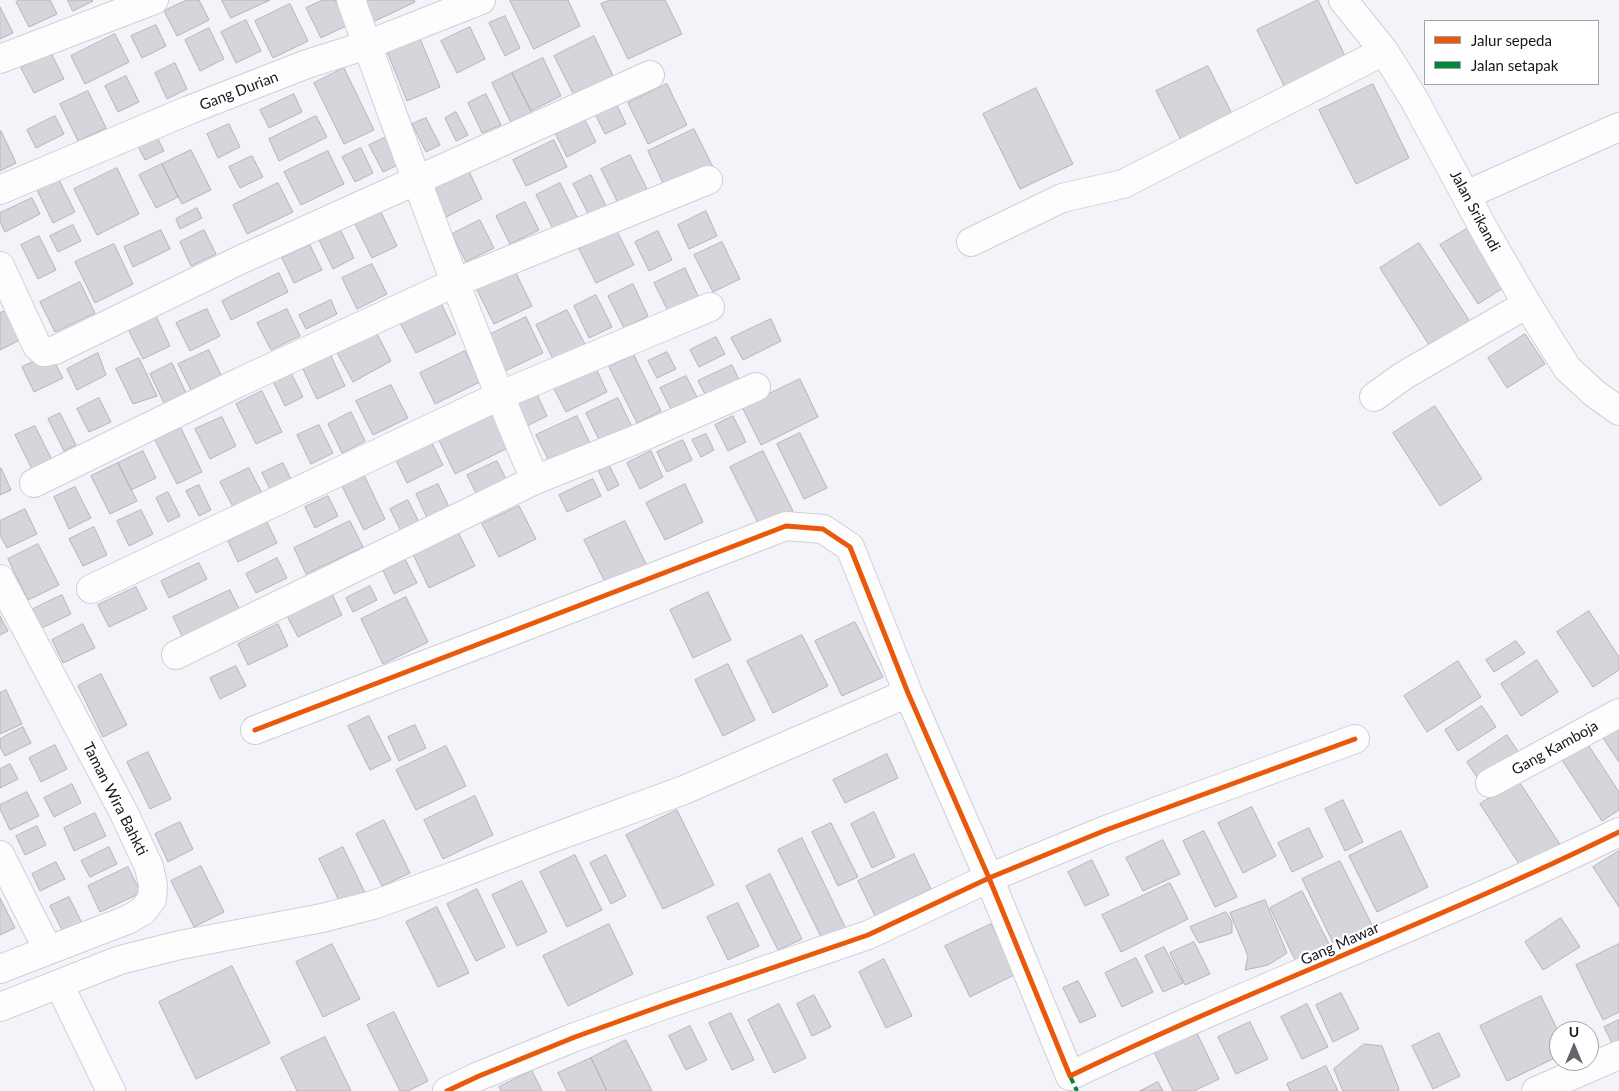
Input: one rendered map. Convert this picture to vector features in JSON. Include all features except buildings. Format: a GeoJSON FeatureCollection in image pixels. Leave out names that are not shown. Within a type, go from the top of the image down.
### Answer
{"type":"FeatureCollection","features":[{"type":"Feature","properties":{"kind":"street"},"geometry":{"type":"LineString","coordinates":[[0,59],[154,0]]}},
{"type":"Feature","properties":{"kind":"street"},"geometry":{"type":"LineString","coordinates":[[351,0],[454,284],[535,480]]}},
{"type":"Feature","properties":{"kind":"street","name":"Gang Durian"},"geometry":{"type":"LineString","coordinates":[[0,190],[235,92],[307,64],[367,45],[481,0]]}},
{"type":"Feature","properties":{"kind":"street","name":"Jalan Srikandi"},"geometry":{"type":"LineString","coordinates":[[1343,0],[1384,51],[1415,101],[1486,233],[1567,368],[1594,393],[1619,411]]}},
{"type":"Feature","properties":{"kind":"street"},"geometry":{"type":"LineString","coordinates":[[971,242],[1062,198],[1123,184],[1384,51]]}},
{"type":"Feature","properties":{"kind":"street"},"geometry":{"type":"LineString","coordinates":[[0,266],[36,346],[44,352],[50,352],[66,346],[242,259],[650,75]]}},
{"type":"Feature","properties":{"kind":"street"},"geometry":{"type":"LineString","coordinates":[[1466,195],[1619,127]]}},
{"type":"Feature","properties":{"kind":"street"},"geometry":{"type":"LineString","coordinates":[[34,483],[240,382],[454,284],[708,180]]}},
{"type":"Feature","properties":{"kind":"street"},"geometry":{"type":"LineString","coordinates":[[1374,397],[1403,376],[1527,304]]}},
{"type":"Feature","properties":{"kind":"street"},"geometry":{"type":"LineString","coordinates":[[91,589],[499,396],[710,307]]}},
{"type":"Feature","properties":{"kind":"street"},"geometry":{"type":"LineString","coordinates":[[176,655],[535,480],[642,437],[756,386]]}},
{"type":"Feature","properties":{"kind":"street"},"geometry":{"type":"LineString","coordinates":[[255,730],[786,526],[823,529],[850,547],[908,693],[989,878]]}},
{"type":"Feature","properties":{"kind":"street","name":"Taman Wira Bahkti"},"geometry":{"type":"LineString","coordinates":[[0,579],[128,820],[149,867],[153,885],[152,899],[143,910],[127,920],[0,969]]}},
{"type":"Feature","properties":{"kind":"street"},"geometry":{"type":"LineString","coordinates":[[0,1007],[120,960],[180,944],[293,924],[373,905],[684,790],[908,693]]}},
{"type":"Feature","properties":{"kind":"street","name":"Gang Kamboja"},"geometry":{"type":"LineString","coordinates":[[1490,783],[1619,713]]}},
{"type":"Feature","properties":{"kind":"street"},"geometry":{"type":"LineString","coordinates":[[447,1091],[575,1037],[868,935],[989,878],[1106,830],[1355,739]]}},
{"type":"Feature","properties":{"kind":"street","name":"Gang Mawar"},"geometry":{"type":"LineString","coordinates":[[989,878],[1070,1076],[1203,1015],[1483,895],[1619,832]]}},
{"type":"Feature","properties":{"kind":"street"},"geometry":{"type":"LineString","coordinates":[[0,855],[48,950]]}},
{"type":"Feature","properties":{"kind":"street"},"geometry":{"type":"LineString","coordinates":[[59,984],[112,1091]]}},
{"type":"Feature","properties":{"kind":"street"},"geometry":{"type":"LineString","coordinates":[[1536,1091],[1619,1055]]}},
{"type":"Feature","properties":{"kind":"marked path"},"geometry":{"type":"LineString","coordinates":[[1070,1076],[1077,1091]]}},
{"type":"Feature","properties":{"kind":"cycle path"},"geometry":{"type":"LineString","coordinates":[[255,730],[786,526],[823,529],[850,547],[908,693],[989,878],[1070,1076],[1138,1044],[1483,895],[1619,832]]}},
{"type":"Feature","properties":{"kind":"cycle path"},"geometry":{"type":"LineString","coordinates":[[447,1091],[575,1037],[868,935],[989,878],[1106,830],[1355,739]]}}]}
